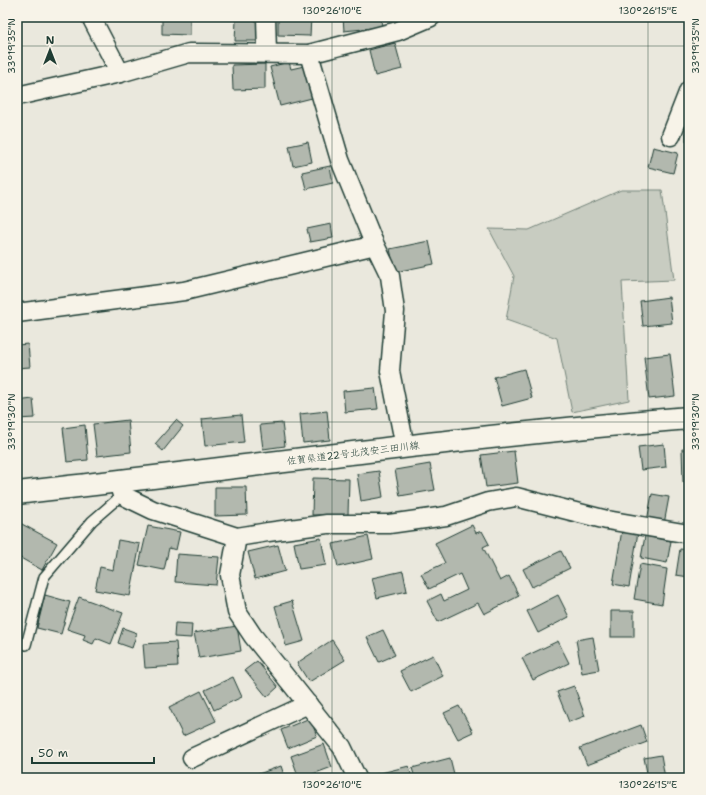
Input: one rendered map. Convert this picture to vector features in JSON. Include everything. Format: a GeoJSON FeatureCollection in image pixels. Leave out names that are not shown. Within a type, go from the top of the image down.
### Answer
{"type":"FeatureCollection","features":[{"type":"Feature","properties":{"kind":"main road","name":"佐賀県道22号北茂安三田川線"},"geometry":{"type":"LineString","coordinates":[[17,493],[120,488],[405,446],[689,418]]}},
{"type":"Feature","properties":{"kind":"street"},"geometry":{"type":"LineString","coordinates":[[91,17],[120,73]]}},
{"type":"Feature","properties":{"kind":"street"},"geometry":{"type":"LineString","coordinates":[[266,17],[267,53]]}},
{"type":"Feature","properties":{"kind":"street"},"geometry":{"type":"LineString","coordinates":[[17,96],[120,73],[189,53],[309,54],[398,31],[432,17]]}},
{"type":"Feature","properties":{"kind":"street"},"geometry":{"type":"LineString","coordinates":[[309,54],[340,160],[373,241],[390,276],[395,311],[390,372],[405,446]]}},
{"type":"Feature","properties":{"kind":"street"},"geometry":{"type":"LineString","coordinates":[[671,136],[689,90]]}},
{"type":"Feature","properties":{"kind":"street"},"geometry":{"type":"LineString","coordinates":[[17,312],[184,291],[367,247],[373,241]]}},
{"type":"Feature","properties":{"kind":"street"},"geometry":{"type":"LineString","coordinates":[[120,488],[153,510],[237,537],[327,524],[389,524],[446,516],[488,502],[516,497],[607,520],[689,534]]}},
{"type":"Feature","properties":{"kind":"street"},"geometry":{"type":"LineString","coordinates":[[237,537],[230,575],[237,612],[253,636],[342,746],[357,778]]}},
{"type":"Feature","properties":{"kind":"street"},"geometry":{"type":"LineString","coordinates":[[192,758],[308,704]]}},
{"type":"Feature","properties":{"kind":"lane"},"geometry":{"type":"LineString","coordinates":[[26,645],[44,577],[120,488]]}},
{"type":"Feature","properties":{"kind":"shaded area"},"geometry":{"type":"Polygon","coordinates":[[[621,190],[662,190],[674,280],[622,282],[629,400],[572,412],[557,338],[506,320],[514,276],[489,229],[529,230],[621,190]]]}},
{"type":"Feature","properties":{"kind":"building"},"geometry":{"type":"Polygon","coordinates":[[[162,17],[190,17],[190,35],[162,34],[162,17]]]}},
{"type":"Feature","properties":{"kind":"building"},"geometry":{"type":"Polygon","coordinates":[[[278,17],[311,17],[310,36],[278,35],[278,17]]]}},
{"type":"Feature","properties":{"kind":"building"},"geometry":{"type":"Polygon","coordinates":[[[343,17],[381,17],[382,27],[344,31],[343,17]]]}},
{"type":"Feature","properties":{"kind":"building"},"geometry":{"type":"Polygon","coordinates":[[[236,20],[261,20],[260,41],[235,41],[236,20]]]}},
{"type":"Feature","properties":{"kind":"building"},"geometry":{"type":"Polygon","coordinates":[[[395,43],[402,69],[375,76],[369,50],[395,43]]]}},
{"type":"Feature","properties":{"kind":"building"},"geometry":{"type":"Polygon","coordinates":[[[289,62],[291,69],[304,66],[312,98],[280,106],[270,67],[289,62]]]}},
{"type":"Feature","properties":{"kind":"building"},"geometry":{"type":"Polygon","coordinates":[[[265,64],[265,89],[233,90],[232,65],[265,64]]]}},
{"type":"Feature","properties":{"kind":"building"},"geometry":{"type":"Polygon","coordinates":[[[686,121],[689,121],[689,141],[686,141],[686,121]]]}},
{"type":"Feature","properties":{"kind":"building"},"geometry":{"type":"Polygon","coordinates":[[[308,142],[312,162],[293,166],[289,146],[308,142]]]}},
{"type":"Feature","properties":{"kind":"building"},"geometry":{"type":"Polygon","coordinates":[[[653,147],[678,153],[673,173],[648,167],[653,147]]]}},
{"type":"Feature","properties":{"kind":"building"},"geometry":{"type":"Polygon","coordinates":[[[330,166],[333,183],[306,189],[302,172],[330,166]]]}},
{"type":"Feature","properties":{"kind":"building"},"geometry":{"type":"Polygon","coordinates":[[[331,224],[333,238],[310,242],[307,229],[331,224]]]}},
{"type":"Feature","properties":{"kind":"building"},"geometry":{"type":"Polygon","coordinates":[[[429,241],[434,264],[395,272],[390,249],[429,241]]]}},
{"type":"Feature","properties":{"kind":"building"},"geometry":{"type":"Polygon","coordinates":[[[669,297],[672,323],[643,326],[640,301],[669,297]]]}},
{"type":"Feature","properties":{"kind":"building"},"geometry":{"type":"Polygon","coordinates":[[[28,344],[30,367],[17,368],[17,345],[28,344]]]}},
{"type":"Feature","properties":{"kind":"building"},"geometry":{"type":"Polygon","coordinates":[[[670,354],[675,396],[649,399],[644,357],[670,354]]]}},
{"type":"Feature","properties":{"kind":"building"},"geometry":{"type":"Polygon","coordinates":[[[524,369],[532,398],[502,406],[494,377],[524,369]]]}},
{"type":"Feature","properties":{"kind":"building"},"geometry":{"type":"Polygon","coordinates":[[[375,388],[378,409],[345,412],[343,391],[375,388]]]}},
{"type":"Feature","properties":{"kind":"building"},"geometry":{"type":"Polygon","coordinates":[[[33,399],[35,418],[17,419],[17,401],[33,399]]]}},
{"type":"Feature","properties":{"kind":"building"},"geometry":{"type":"Polygon","coordinates":[[[327,411],[330,440],[303,443],[300,414],[327,411]]]}},
{"type":"Feature","properties":{"kind":"building"},"geometry":{"type":"Polygon","coordinates":[[[241,415],[244,442],[205,446],[202,419],[241,415]]]}},
{"type":"Feature","properties":{"kind":"building"},"geometry":{"type":"Polygon","coordinates":[[[128,420],[131,452],[97,456],[93,424],[128,420]]]}},
{"type":"Feature","properties":{"kind":"building"},"geometry":{"type":"Polygon","coordinates":[[[176,420],[183,426],[163,451],[155,444],[176,420]]]}},
{"type":"Feature","properties":{"kind":"building"},"geometry":{"type":"Polygon","coordinates":[[[282,423],[285,446],[263,449],[260,425],[282,423]]]}},
{"type":"Feature","properties":{"kind":"building"},"geometry":{"type":"Polygon","coordinates":[[[85,425],[88,460],[67,462],[63,428],[85,425]]]}},
{"type":"Feature","properties":{"kind":"building"},"geometry":{"type":"Polygon","coordinates":[[[664,444],[666,467],[641,470],[638,447],[664,444]]]}},
{"type":"Feature","properties":{"kind":"building"},"geometry":{"type":"Polygon","coordinates":[[[682,449],[689,449],[689,482],[683,482],[682,449]]]}},
{"type":"Feature","properties":{"kind":"building"},"geometry":{"type":"Polygon","coordinates":[[[514,451],[518,483],[486,487],[481,455],[514,451]]]}},
{"type":"Feature","properties":{"kind":"building"},"geometry":{"type":"Polygon","coordinates":[[[430,464],[435,490],[400,496],[395,470],[430,464]]]}},
{"type":"Feature","properties":{"kind":"building"},"geometry":{"type":"Polygon","coordinates":[[[379,471],[383,497],[361,501],[357,474],[379,471]]]}},
{"type":"Feature","properties":{"kind":"building"},"geometry":{"type":"Polygon","coordinates":[[[313,478],[349,479],[348,515],[312,515],[313,478]]]}},
{"type":"Feature","properties":{"kind":"building"},"geometry":{"type":"Polygon","coordinates":[[[215,487],[246,487],[247,515],[215,516],[215,487]]]}},
{"type":"Feature","properties":{"kind":"building"},"geometry":{"type":"Polygon","coordinates":[[[652,494],[669,497],[664,524],[647,521],[652,494]]]}},
{"type":"Feature","properties":{"kind":"building"},"geometry":{"type":"Polygon","coordinates":[[[20,523],[57,543],[42,570],[17,556],[17,527],[20,523]]]}},
{"type":"Feature","properties":{"kind":"building"},"geometry":{"type":"Polygon","coordinates":[[[472,525],[476,533],[482,531],[489,544],[483,547],[500,581],[509,576],[519,596],[484,614],[478,603],[438,622],[427,601],[441,594],[444,601],[467,590],[460,574],[429,589],[421,574],[445,563],[435,543],[472,525]]]}},
{"type":"Feature","properties":{"kind":"building"},"geometry":{"type":"Polygon","coordinates":[[[148,526],[180,532],[176,550],[169,548],[164,570],[139,565],[148,526]]]}},
{"type":"Feature","properties":{"kind":"building"},"geometry":{"type":"Polygon","coordinates":[[[622,530],[638,532],[629,587],[613,584],[622,530]]]}},
{"type":"Feature","properties":{"kind":"building"},"geometry":{"type":"Polygon","coordinates":[[[368,536],[373,559],[338,567],[333,544],[368,536]]]}},
{"type":"Feature","properties":{"kind":"building"},"geometry":{"type":"Polygon","coordinates":[[[645,536],[671,541],[667,563],[641,558],[645,536]]]}},
{"type":"Feature","properties":{"kind":"building"},"geometry":{"type":"Polygon","coordinates":[[[321,538],[326,565],[299,569],[294,543],[321,538]]]}},
{"type":"Feature","properties":{"kind":"building"},"geometry":{"type":"Polygon","coordinates":[[[118,540],[140,544],[130,596],[95,590],[100,567],[113,570],[118,540]]]}},
{"type":"Feature","properties":{"kind":"building"},"geometry":{"type":"Polygon","coordinates":[[[278,545],[285,571],[255,579],[248,552],[278,545]]]}},
{"type":"Feature","properties":{"kind":"building"},"geometry":{"type":"Polygon","coordinates":[[[680,549],[689,550],[689,577],[676,575],[680,549]]]}},
{"type":"Feature","properties":{"kind":"building"},"geometry":{"type":"Polygon","coordinates":[[[561,551],[570,568],[532,587],[523,569],[561,551]]]}},
{"type":"Feature","properties":{"kind":"building"},"geometry":{"type":"Polygon","coordinates":[[[177,554],[219,557],[216,585],[175,582],[177,554]]]}},
{"type":"Feature","properties":{"kind":"building"},"geometry":{"type":"Polygon","coordinates":[[[640,564],[667,569],[662,604],[634,599],[640,564]]]}},
{"type":"Feature","properties":{"kind":"building"},"geometry":{"type":"Polygon","coordinates":[[[403,571],[407,591],[377,598],[372,578],[403,571]]]}},
{"type":"Feature","properties":{"kind":"building"},"geometry":{"type":"Polygon","coordinates":[[[45,595],[70,602],[61,634],[37,628],[45,595]]]}},
{"type":"Feature","properties":{"kind":"building"},"geometry":{"type":"Polygon","coordinates":[[[558,595],[569,617],[538,633],[527,611],[558,595]]]}},
{"type":"Feature","properties":{"kind":"building"},"geometry":{"type":"Polygon","coordinates":[[[79,597],[123,613],[111,644],[96,638],[93,644],[83,640],[85,635],[67,629],[79,597]]]}},
{"type":"Feature","properties":{"kind":"building"},"geometry":{"type":"Polygon","coordinates":[[[292,601],[304,641],[286,646],[275,606],[292,601]]]}},
{"type":"Feature","properties":{"kind":"building"},"geometry":{"type":"Polygon","coordinates":[[[611,611],[634,611],[634,637],[611,637],[611,611]]]}},
{"type":"Feature","properties":{"kind":"building"},"geometry":{"type":"Polygon","coordinates":[[[175,623],[192,624],[191,638],[174,637],[175,623]]]}},
{"type":"Feature","properties":{"kind":"building"},"geometry":{"type":"Polygon","coordinates":[[[237,626],[241,651],[199,658],[194,633],[237,626]]]}},
{"type":"Feature","properties":{"kind":"building"},"geometry":{"type":"Polygon","coordinates":[[[123,628],[137,633],[132,648],[118,643],[123,628]]]}},
{"type":"Feature","properties":{"kind":"building"},"geometry":{"type":"Polygon","coordinates":[[[383,630],[395,655],[379,662],[367,637],[383,630]]]}},
{"type":"Feature","properties":{"kind":"building"},"geometry":{"type":"Polygon","coordinates":[[[593,637],[599,670],[582,673],[576,640],[593,637]]]}},
{"type":"Feature","properties":{"kind":"building"},"geometry":{"type":"Polygon","coordinates":[[[332,640],[345,660],[309,682],[297,663],[332,640]]]}},
{"type":"Feature","properties":{"kind":"building"},"geometry":{"type":"Polygon","coordinates":[[[558,641],[569,663],[533,680],[522,658],[558,641]]]}},
{"type":"Feature","properties":{"kind":"building"},"geometry":{"type":"Polygon","coordinates":[[[176,642],[178,666],[145,668],[143,644],[176,642]]]}},
{"type":"Feature","properties":{"kind":"building"},"geometry":{"type":"Polygon","coordinates":[[[433,655],[443,676],[411,692],[400,671],[433,655]]]}},
{"type":"Feature","properties":{"kind":"building"},"geometry":{"type":"Polygon","coordinates":[[[257,661],[278,687],[267,697],[245,670],[257,661]]]}},
{"type":"Feature","properties":{"kind":"building"},"geometry":{"type":"Polygon","coordinates":[[[233,677],[242,697],[214,710],[205,690],[233,677]]]}},
{"type":"Feature","properties":{"kind":"building"},"geometry":{"type":"Polygon","coordinates":[[[574,686],[585,716],[569,722],[557,692],[574,686]]]}},
{"type":"Feature","properties":{"kind":"building"},"geometry":{"type":"Polygon","coordinates":[[[201,691],[216,721],[183,736],[169,707],[201,691]]]}},
{"type":"Feature","properties":{"kind":"building"},"geometry":{"type":"Polygon","coordinates":[[[459,706],[473,732],[458,739],[444,713],[459,706]]]}},
{"type":"Feature","properties":{"kind":"building"},"geometry":{"type":"Polygon","coordinates":[[[310,718],[317,736],[288,748],[281,730],[310,718]]]}},
{"type":"Feature","properties":{"kind":"building"},"geometry":{"type":"Polygon","coordinates":[[[641,725],[647,742],[587,765],[580,748],[641,725]]]}},
{"type":"Feature","properties":{"kind":"building"},"geometry":{"type":"Polygon","coordinates":[[[324,744],[332,767],[299,778],[291,756],[324,744]]]}},
{"type":"Feature","properties":{"kind":"building"},"geometry":{"type":"Polygon","coordinates":[[[661,755],[665,778],[648,778],[644,758],[661,755]]]}},
{"type":"Feature","properties":{"kind":"building"},"geometry":{"type":"Polygon","coordinates":[[[450,758],[455,778],[415,778],[412,768],[450,758]]]}},
{"type":"Feature","properties":{"kind":"building"},"geometry":{"type":"Polygon","coordinates":[[[281,766],[285,778],[250,778],[250,777],[281,766]]]}},
{"type":"Feature","properties":{"kind":"building"},"geometry":{"type":"Polygon","coordinates":[[[409,766],[412,778],[374,778],[373,775],[409,766]]]}}]}
